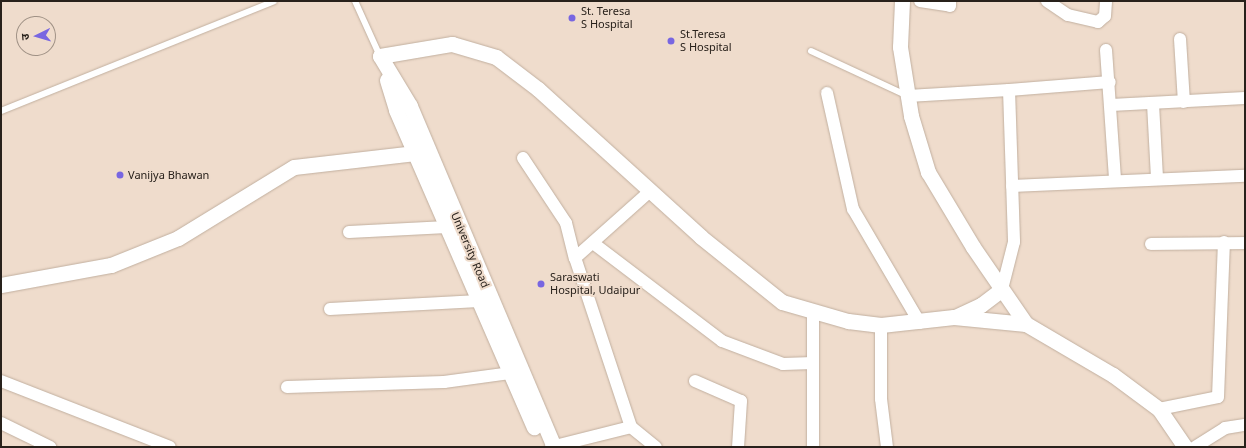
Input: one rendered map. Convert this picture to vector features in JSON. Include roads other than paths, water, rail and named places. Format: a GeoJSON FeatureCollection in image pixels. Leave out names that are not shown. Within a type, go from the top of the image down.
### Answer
{"type":"FeatureCollection","features":[{"type":"Feature","properties":{"kind":"street"},"geometry":{"type":"LineString","coordinates":[[902,1],[900,47],[908,96],[928,172],[1002,289],[1026,324],[1113,375],[1159,409],[1185,447]]}},
{"type":"Feature","properties":{"kind":"street"},"geometry":{"type":"LineString","coordinates":[[920,1],[950,6],[950,1]]}},
{"type":"Feature","properties":{"kind":"street"},"geometry":{"type":"LineString","coordinates":[[1047,1],[1068,15],[1098,22],[1105,16],[1106,1]]}},
{"type":"Feature","properties":{"kind":"street"},"geometry":{"type":"LineString","coordinates":[[1180,39],[1184,102]]}},
{"type":"Feature","properties":{"kind":"street"},"geometry":{"type":"LineString","coordinates":[[380,56],[452,44],[496,57],[538,89],[649,192],[782,302],[813,311],[881,325],[920,323],[954,318],[1026,324]]}},
{"type":"Feature","properties":{"kind":"street"},"geometry":{"type":"LineString","coordinates":[[1106,50],[1110,82],[1115,179]]}},
{"type":"Feature","properties":{"kind":"street","name":"University Road"},"geometry":{"type":"LineString","coordinates":[[380,56],[410,106],[421,150],[447,227],[543,447]]}},
{"type":"Feature","properties":{"kind":"street"},"geometry":{"type":"LineString","coordinates":[[908,96],[1110,82]]}},
{"type":"Feature","properties":{"kind":"street"},"geometry":{"type":"LineString","coordinates":[[954,318],[981,305],[1002,289],[1014,242],[1009,90]]}},
{"type":"Feature","properties":{"kind":"street"},"geometry":{"type":"LineString","coordinates":[[827,93],[853,209],[920,323]]}},
{"type":"Feature","properties":{"kind":"street"},"geometry":{"type":"LineString","coordinates":[[1111,105],[1245,98]]}},
{"type":"Feature","properties":{"kind":"street"},"geometry":{"type":"LineString","coordinates":[[1153,104],[1157,178]]}},
{"type":"Feature","properties":{"kind":"street","name":"University Road"},"geometry":{"type":"LineString","coordinates":[[421,150],[553,447]]}},
{"type":"Feature","properties":{"kind":"street"},"geometry":{"type":"LineString","coordinates":[[1,285],[111,265],[163,244],[294,167],[307,164],[421,150]]}},
{"type":"Feature","properties":{"kind":"street"},"geometry":{"type":"LineString","coordinates":[[523,158],[566,223],[574,258],[631,427],[656,447]]}},
{"type":"Feature","properties":{"kind":"street"},"geometry":{"type":"LineString","coordinates":[[1,293],[44,290],[111,273],[185,244],[307,164]]}},
{"type":"Feature","properties":{"kind":"street"},"geometry":{"type":"LineString","coordinates":[[1012,186],[1115,179],[1245,176]]}},
{"type":"Feature","properties":{"kind":"street"},"geometry":{"type":"LineString","coordinates":[[574,258],[593,243],[649,192]]}},
{"type":"Feature","properties":{"kind":"street"},"geometry":{"type":"LineString","coordinates":[[349,232],[447,227]]}},
{"type":"Feature","properties":{"kind":"street"},"geometry":{"type":"LineString","coordinates":[[1151,244],[1224,242],[1245,243]]}},
{"type":"Feature","properties":{"kind":"street"},"geometry":{"type":"LineString","coordinates":[[1159,409],[1218,398],[1224,242]]}},
{"type":"Feature","properties":{"kind":"street"},"geometry":{"type":"LineString","coordinates":[[593,243],[722,341],[783,364],[813,363]]}},
{"type":"Feature","properties":{"kind":"street"},"geometry":{"type":"LineString","coordinates":[[330,309],[479,301]]}},
{"type":"Feature","properties":{"kind":"street"},"geometry":{"type":"LineString","coordinates":[[813,311],[813,447]]}},
{"type":"Feature","properties":{"kind":"street"},"geometry":{"type":"LineString","coordinates":[[881,325],[881,399],[887,447]]}},
{"type":"Feature","properties":{"kind":"street"},"geometry":{"type":"LineString","coordinates":[[287,387],[444,382],[511,373]]}},
{"type":"Feature","properties":{"kind":"street"},"geometry":{"type":"LineString","coordinates":[[1,381],[170,447]]}},
{"type":"Feature","properties":{"kind":"street"},"geometry":{"type":"LineString","coordinates":[[695,381],[741,402],[738,447]]}},
{"type":"Feature","properties":{"kind":"street"},"geometry":{"type":"LineString","coordinates":[[1,423],[50,447]]}},
{"type":"Feature","properties":{"kind":"street"},"geometry":{"type":"LineString","coordinates":[[1195,447],[1225,428],[1245,425]]}},
{"type":"Feature","properties":{"kind":"street"},"geometry":{"type":"LineString","coordinates":[[553,447],[631,427]]}},
{"type":"Feature","properties":{"kind":"lane"},"geometry":{"type":"LineString","coordinates":[[1,111],[274,1]]}},
{"type":"Feature","properties":{"kind":"lane","name":"University Road"},"geometry":{"type":"LineString","coordinates":[[355,1],[380,56]]}},
{"type":"Feature","properties":{"kind":"lane"},"geometry":{"type":"LineString","coordinates":[[811,51],[908,96]]}},
{"type":"Feature","properties":{"kind":"place","name":"St. Teresa S Hospital"},"geometry":{"type":"Point","coordinates":[572,18]}},
{"type":"Feature","properties":{"kind":"place","name":"St.Teresa S Hospital"},"geometry":{"type":"Point","coordinates":[671,41]}},
{"type":"Feature","properties":{"kind":"place","name":"Vanijya Bhawan"},"geometry":{"type":"Point","coordinates":[120,175]}},
{"type":"Feature","properties":{"kind":"place","name":"Saraswati Hospital, Udaipur"},"geometry":{"type":"Point","coordinates":[541,284]}}]}
